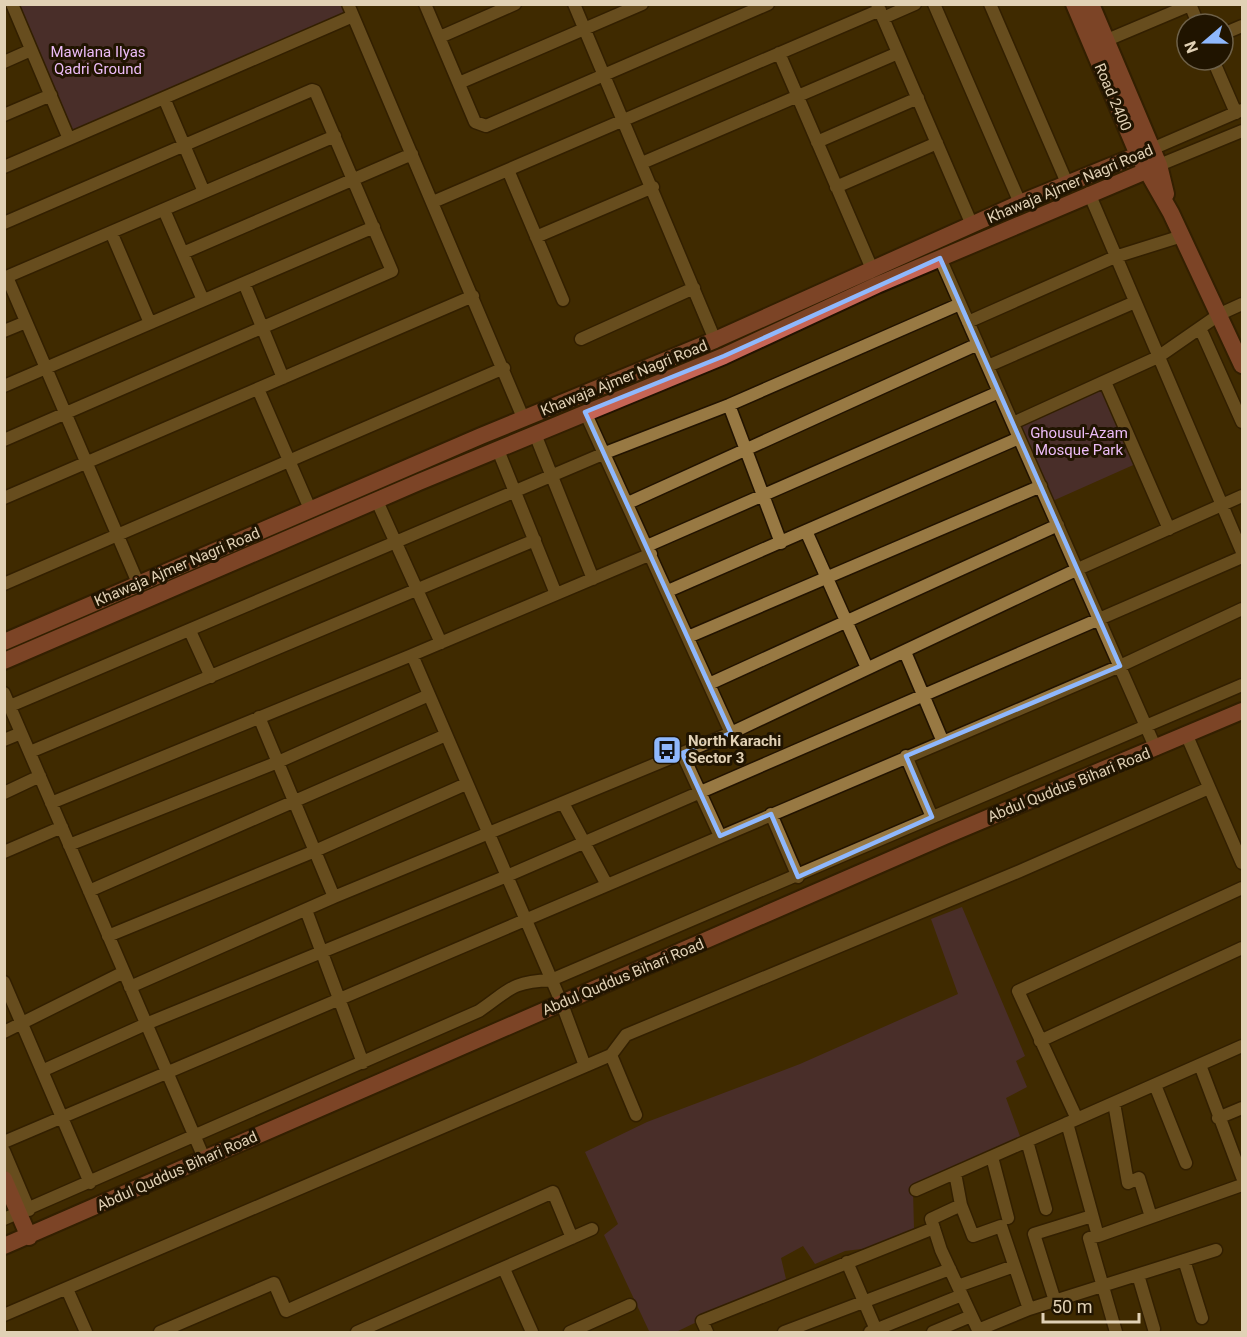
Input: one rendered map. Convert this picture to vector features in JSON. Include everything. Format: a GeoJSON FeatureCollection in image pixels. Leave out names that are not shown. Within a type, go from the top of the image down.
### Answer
{"type":"FeatureCollection","features":[{"type":"Feature","properties":{"kind":"main road","name":"Road 2400"},"geometry":{"type":"LineString","coordinates":[[1074,4],[1099,43],[1171,213],[1242,365]]}},
{"type":"Feature","properties":{"kind":"main road","name":"Road 2400"},"geometry":{"type":"LineString","coordinates":[[1091,4],[1099,43]]}},
{"type":"Feature","properties":{"kind":"main road","name":"Khawaja Ajmer Nagri Road"},"geometry":{"type":"LineString","coordinates":[[4,642],[310,509],[715,340],[1020,203],[1145,152]]}},
{"type":"Feature","properties":{"kind":"main road","name":"Khawaja Ajmer Nagri Road"},"geometry":{"type":"LineString","coordinates":[[4,661],[419,482],[724,356],[940,258],[1089,193],[1153,168]]}},
{"type":"Feature","properties":{"kind":"main road"},"geometry":{"type":"LineString","coordinates":[[615,381],[622,397]]}},
{"type":"Feature","properties":{"kind":"main road"},"geometry":{"type":"LineString","coordinates":[[413,466],[419,482]]}},
{"type":"Feature","properties":{"kind":"main road","name":"Abdul Quddus Bihari Road"},"geometry":{"type":"LineString","coordinates":[[6,1242],[29,1237],[204,1158],[945,836],[1242,711]]}},
{"type":"Feature","properties":{"kind":"main road"},"geometry":{"type":"LineString","coordinates":[[4,1179],[29,1237]]}},
{"type":"Feature","properties":{"kind":"street"},"geometry":{"type":"LineString","coordinates":[[425,4],[475,122],[486,126],[768,4]]}},
{"type":"Feature","properties":{"kind":"street"},"geometry":{"type":"LineString","coordinates":[[440,37],[515,4]]}},
{"type":"Feature","properties":{"kind":"street"},"geometry":{"type":"LineString","coordinates":[[574,4],[653,187],[715,340]]}},
{"type":"Feature","properties":{"kind":"street"},"geometry":{"type":"LineString","coordinates":[[459,83],[642,4]]}},
{"type":"Feature","properties":{"kind":"street"},"geometry":{"type":"LineString","coordinates":[[433,202],[880,11],[915,4]]}},
{"type":"Feature","properties":{"kind":"street"},"geometry":{"type":"LineString","coordinates":[[934,4],[1020,203]]}},
{"type":"Feature","properties":{"kind":"street"},"geometry":{"type":"LineString","coordinates":[[990,4],[1067,183]]}},
{"type":"Feature","properties":{"kind":"street"},"geometry":{"type":"LineString","coordinates":[[1099,43],[1190,5]]}},
{"type":"Feature","properties":{"kind":"street"},"geometry":{"type":"LineString","coordinates":[[9,6],[31,50],[69,139]]}},
{"type":"Feature","properties":{"kind":"street"},"geometry":{"type":"LineString","coordinates":[[4,167],[164,98],[351,10],[524,420]]}},
{"type":"Feature","properties":{"kind":"street"},"geometry":{"type":"LineString","coordinates":[[880,11],[972,225]]}},
{"type":"Feature","properties":{"kind":"street"},"geometry":{"type":"LineString","coordinates":[[4,62],[31,50]]}},
{"type":"Feature","properties":{"kind":"street"},"geometry":{"type":"LineString","coordinates":[[779,53],[872,269]]}},
{"type":"Feature","properties":{"kind":"street"},"geometry":{"type":"LineString","coordinates":[[642,163],[898,53]]}},
{"type":"Feature","properties":{"kind":"street"},"geometry":{"type":"LineString","coordinates":[[1220,72],[1239,112]]}},
{"type":"Feature","properties":{"kind":"street"},"geometry":{"type":"LineString","coordinates":[[4,223],[312,90],[315,91],[354,179],[392,272],[4,440]]}},
{"type":"Feature","properties":{"kind":"street"},"geometry":{"type":"LineString","coordinates":[[4,115],[51,95]]}},
{"type":"Feature","properties":{"kind":"street"},"geometry":{"type":"LineString","coordinates":[[164,98],[204,192]]}},
{"type":"Feature","properties":{"kind":"street"},"geometry":{"type":"LineString","coordinates":[[817,142],[918,98]]}},
{"type":"Feature","properties":{"kind":"street","name":"Khawaja Ajmer Nagri Road"},"geometry":{"type":"LineString","coordinates":[[1145,152],[1239,112]]}},
{"type":"Feature","properties":{"kind":"street","name":"Khawaja Ajmer Nagri Road"},"geometry":{"type":"LineString","coordinates":[[1153,168],[1242,131]]}},
{"type":"Feature","properties":{"kind":"street"},"geometry":{"type":"LineString","coordinates":[[138,583],[6,278],[335,136]]}},
{"type":"Feature","properties":{"kind":"street"},"geometry":{"type":"LineString","coordinates":[[836,186],[937,143]]}},
{"type":"Feature","properties":{"kind":"street"},"geometry":{"type":"LineString","coordinates":[[183,253],[412,154]]}},
{"type":"Feature","properties":{"kind":"street"},"geometry":{"type":"LineString","coordinates":[[508,170],[564,300]]}},
{"type":"Feature","properties":{"kind":"street"},"geometry":{"type":"LineString","coordinates":[[536,237],[653,187]]}},
{"type":"Feature","properties":{"kind":"street"},"geometry":{"type":"LineString","coordinates":[[1089,193],[1242,552]]}},
{"type":"Feature","properties":{"kind":"street"},"geometry":{"type":"LineString","coordinates":[[164,210],[203,300]]}},
{"type":"Feature","properties":{"kind":"street"},"geometry":{"type":"LineString","coordinates":[[4,386],[374,227]]}},
{"type":"Feature","properties":{"kind":"street"},"geometry":{"type":"LineString","coordinates":[[111,232],[150,323]]}},
{"type":"Feature","properties":{"kind":"street"},"geometry":{"type":"LineString","coordinates":[[968,322],[1115,257],[1182,236]]}},
{"type":"Feature","properties":{"kind":"street"},"geometry":{"type":"LineString","coordinates":[[940,258],[1156,749]]}},
{"type":"Feature","properties":{"kind":"street"},"geometry":{"type":"LineString","coordinates":[[244,283],[283,378]]}},
{"type":"Feature","properties":{"kind":"street"},"geometry":{"type":"LineString","coordinates":[[581,339],[694,288]]}},
{"type":"Feature","properties":{"kind":"street"},"geometry":{"type":"LineString","coordinates":[[4,498],[473,296]]}},
{"type":"Feature","properties":{"kind":"street"},"geometry":{"type":"LineString","coordinates":[[988,366],[1135,302]]}},
{"type":"Feature","properties":{"kind":"street"},"geometry":{"type":"LineString","coordinates":[[10,706],[605,453],[729,405],[960,304]]}},
{"type":"Feature","properties":{"kind":"street"},"geometry":{"type":"LineString","coordinates":[[1013,423],[1158,357],[1220,314],[1242,304]]}},
{"type":"Feature","properties":{"kind":"street"},"geometry":{"type":"LineString","coordinates":[[4,331],[26,322]]}},
{"type":"Feature","properties":{"kind":"street"},"geometry":{"type":"LineString","coordinates":[[1200,328],[1242,422]]}},
{"type":"Feature","properties":{"kind":"street"},"geometry":{"type":"LineString","coordinates":[[628,503],[978,344]]}},
{"type":"Feature","properties":{"kind":"street"},"geometry":{"type":"LineString","coordinates":[[4,584],[504,368]]}},
{"type":"Feature","properties":{"kind":"street"},"geometry":{"type":"LineString","coordinates":[[1104,382],[1169,529]]}},
{"type":"Feature","properties":{"kind":"street"},"geometry":{"type":"LineString","coordinates":[[258,389],[310,509]]}},
{"type":"Feature","properties":{"kind":"street"},"geometry":{"type":"LineString","coordinates":[[51,802],[593,579],[764,495],[999,392]]}},
{"type":"Feature","properties":{"kind":"street"},"geometry":{"type":"LineString","coordinates":[[729,405],[782,543]]}},
{"type":"Feature","properties":{"kind":"street"},"geometry":{"type":"LineString","coordinates":[[585,412],[731,733]]}},
{"type":"Feature","properties":{"kind":"street"},"geometry":{"type":"LineString","coordinates":[[535,434],[593,579]]}},
{"type":"Feature","properties":{"kind":"street"},"geometry":{"type":"LineString","coordinates":[[668,591],[1019,438]]}},
{"type":"Feature","properties":{"kind":"street"},"geometry":{"type":"LineString","coordinates":[[498,450],[556,594]]}},
{"type":"Feature","properties":{"kind":"street"},"geometry":{"type":"LineString","coordinates":[[688,637],[1041,486]]}},
{"type":"Feature","properties":{"kind":"street"},"geometry":{"type":"LineString","coordinates":[[130,987],[334,897],[489,835],[731,733],[1078,569],[1242,496]]}},
{"type":"Feature","properties":{"kind":"street"},"geometry":{"type":"LineString","coordinates":[[377,501],[441,643]]}},
{"type":"Feature","properties":{"kind":"street"},"geometry":{"type":"LineString","coordinates":[[709,684],[1058,525]]}},
{"type":"Feature","properties":{"kind":"street"},"geometry":{"type":"LineString","coordinates":[[807,531],[867,668]]}},
{"type":"Feature","properties":{"kind":"street"},"geometry":{"type":"LineString","coordinates":[[30,752],[535,540]]}},
{"type":"Feature","properties":{"kind":"street"},"geometry":{"type":"LineString","coordinates":[[44,1070],[146,1024],[507,876],[924,697],[1242,557]]}},
{"type":"Feature","properties":{"kind":"street"},"geometry":{"type":"LineString","coordinates":[[4,1142],[1120,666],[1242,609]]}},
{"type":"Feature","properties":{"kind":"street"},"geometry":{"type":"LineString","coordinates":[[190,631],[211,677]]}},
{"type":"Feature","properties":{"kind":"street"},"geometry":{"type":"LineString","coordinates":[[905,652],[943,742]]}},
{"type":"Feature","properties":{"kind":"street"},"geometry":{"type":"LineString","coordinates":[[412,655],[562,1004],[585,1066]]}},
{"type":"Feature","properties":{"kind":"street"},"geometry":{"type":"LineString","coordinates":[[4,1151],[18,1215],[479,1011],[503,991],[529,981],[551,980],[798,877],[932,817],[1242,685]]}},
{"type":"Feature","properties":{"kind":"street"},"geometry":{"type":"LineString","coordinates":[[4,693],[204,1158]]}},
{"type":"Feature","properties":{"kind":"street"},"geometry":{"type":"LineString","coordinates":[[69,845],[278,762],[429,695]]}},
{"type":"Feature","properties":{"kind":"street"},"geometry":{"type":"LineString","coordinates":[[259,717],[334,897]]}},
{"type":"Feature","properties":{"kind":"street"},"geometry":{"type":"LineString","coordinates":[[4,740],[21,733]]}},
{"type":"Feature","properties":{"kind":"street"},"geometry":{"type":"LineString","coordinates":[[89,891],[446,735]]}},
{"type":"Feature","properties":{"kind":"street"},"geometry":{"type":"LineString","coordinates":[[1186,736],[1242,863]]}},
{"type":"Feature","properties":{"kind":"street"},"geometry":{"type":"LineString","coordinates":[[682,753],[720,836]]}},
{"type":"Feature","properties":{"kind":"street"},"geometry":{"type":"LineString","coordinates":[[906,756],[932,817]]}},
{"type":"Feature","properties":{"kind":"street"},"geometry":{"type":"LineString","coordinates":[[4,793],[40,776]]}},
{"type":"Feature","properties":{"kind":"street"},"geometry":{"type":"LineString","coordinates":[[108,936],[315,851],[466,784]]}},
{"type":"Feature","properties":{"kind":"street"},"geometry":{"type":"LineString","coordinates":[[4,1315],[611,1055],[626,1035],[1020,871],[1209,788]]}},
{"type":"Feature","properties":{"kind":"street"},"geometry":{"type":"LineString","coordinates":[[563,803],[608,885]]}},
{"type":"Feature","properties":{"kind":"street"},"geometry":{"type":"LineString","coordinates":[[771,814],[798,877]]}},
{"type":"Feature","properties":{"kind":"street"},"geometry":{"type":"LineString","coordinates":[[4,852],[62,827]]}},
{"type":"Feature","properties":{"kind":"street"},"geometry":{"type":"LineString","coordinates":[[1098,1236],[1072,1121],[1018,991],[1242,888]]}},
{"type":"Feature","properties":{"kind":"street"},"geometry":{"type":"LineString","coordinates":[[306,910],[363,1063]]}},
{"type":"Feature","properties":{"kind":"street"},"geometry":{"type":"LineString","coordinates":[[1040,1041],[1242,948]]}},
{"type":"Feature","properties":{"kind":"street"},"geometry":{"type":"LineString","coordinates":[[4,1032],[124,972]]}},
{"type":"Feature","properties":{"kind":"street"},"geometry":{"type":"LineString","coordinates":[[4,982],[44,1070],[90,1183]]}},
{"type":"Feature","properties":{"kind":"street"},"geometry":{"type":"LineString","coordinates":[[916,1190],[1242,1046]]}},
{"type":"Feature","properties":{"kind":"street"},"geometry":{"type":"LineString","coordinates":[[611,1055],[636,1115]]}},
{"type":"Feature","properties":{"kind":"street"},"geometry":{"type":"LineString","coordinates":[[1200,1065],[1242,1177]]}},
{"type":"Feature","properties":{"kind":"street"},"geometry":{"type":"LineString","coordinates":[[1155,1084],[1186,1163]]}},
{"type":"Feature","properties":{"kind":"street"},"geometry":{"type":"LineString","coordinates":[[1114,1103],[1128,1183],[1138,1178],[1152,1217]]}},
{"type":"Feature","properties":{"kind":"street"},"geometry":{"type":"LineString","coordinates":[[1218,1118],[1242,1107]]}},
{"type":"Feature","properties":{"kind":"street"},"geometry":{"type":"LineString","coordinates":[[1027,1141],[1046,1209]]}},
{"type":"Feature","properties":{"kind":"street"},"geometry":{"type":"LineString","coordinates":[[992,1157],[1008,1218]]}},
{"type":"Feature","properties":{"kind":"street"},"geometry":{"type":"LineString","coordinates":[[955,1173],[961,1205],[973,1236],[1001,1226],[1029,1309]]}},
{"type":"Feature","properties":{"kind":"street"},"geometry":{"type":"LineString","coordinates":[[1116,1332],[1089,1238],[1242,1185]]}},
{"type":"Feature","properties":{"kind":"street"},"geometry":{"type":"LineString","coordinates":[[160,1332],[274,1283],[286,1311],[553,1192],[572,1238]]}},
{"type":"Feature","properties":{"kind":"street"},"geometry":{"type":"LineString","coordinates":[[961,1205],[931,1219],[950,1269],[979,1331],[1029,1309],[1216,1250]]}},
{"type":"Feature","properties":{"kind":"street"},"geometry":{"type":"LineString","coordinates":[[1055,1301],[1034,1234],[1092,1216]]}},
{"type":"Feature","properties":{"kind":"street"},"geometry":{"type":"LineString","coordinates":[[707,1332],[702,1321],[934,1228]]}},
{"type":"Feature","properties":{"kind":"street"},"geometry":{"type":"LineString","coordinates":[[357,1332],[592,1229]]}},
{"type":"Feature","properties":{"kind":"street"},"geometry":{"type":"LineString","coordinates":[[1184,1260],[1202,1318]]}},
{"type":"Feature","properties":{"kind":"street"},"geometry":{"type":"LineString","coordinates":[[847,1262],[875,1332],[1014,1266]]}},
{"type":"Feature","properties":{"kind":"street"},"geometry":{"type":"LineString","coordinates":[[504,1269],[532,1332]]}},
{"type":"Feature","properties":{"kind":"street"},"geometry":{"type":"LineString","coordinates":[[784,1332],[950,1269]]}},
{"type":"Feature","properties":{"kind":"street"},"geometry":{"type":"LineString","coordinates":[[1138,1275],[1154,1329]]}},
{"type":"Feature","properties":{"kind":"street"},"geometry":{"type":"LineString","coordinates":[[67,1288],[86,1332]]}},
{"type":"Feature","properties":{"kind":"street"},"geometry":{"type":"LineString","coordinates":[[570,1332],[630,1305]]}},
{"type":"Feature","properties":{"kind":"street"},"geometry":{"type":"LineString","coordinates":[[933,1332],[971,1316]]}},
{"type":"Feature","properties":{"kind":"highlighted area"},"geometry":{"type":"Polygon","coordinates":[[[940,258],[1120,666],[906,756],[932,817],[798,877],[771,814],[720,836],[682,753],[731,733],[585,412],[724,356],[940,258]]]}},
{"type":"Feature","properties":{"kind":"green space","name":"Mawlana Ilyas Qadri Ground"},"geometry":{"type":"Polygon","coordinates":[[[348,4],[352,14],[68,134],[14,5],[348,4]]]}},
{"type":"Feature","properties":{"kind":"green space","name":"Ghousul-Azam Mosque Park"},"geometry":{"type":"Polygon","coordinates":[[[1105,382],[1140,462],[1048,503],[1013,423],[1105,382]]]}},
{"type":"Feature","properties":{"kind":"green space"},"geometry":{"type":"Polygon","coordinates":[[[962,907],[1025,1056],[1016,1061],[1027,1087],[1006,1098],[1021,1139],[913,1191],[914,1229],[869,1248],[845,1251],[815,1264],[803,1246],[781,1258],[786,1279],[676,1332],[649,1331],[604,1235],[618,1224],[585,1152],[647,1122],[800,1064],[958,994],[931,919],[962,907]]]}},
{"type":"Feature","properties":{"kind":"place","name":"North Karachi Sector 3"},"geometry":{"type":"Point","coordinates":[667,750]}}]}
